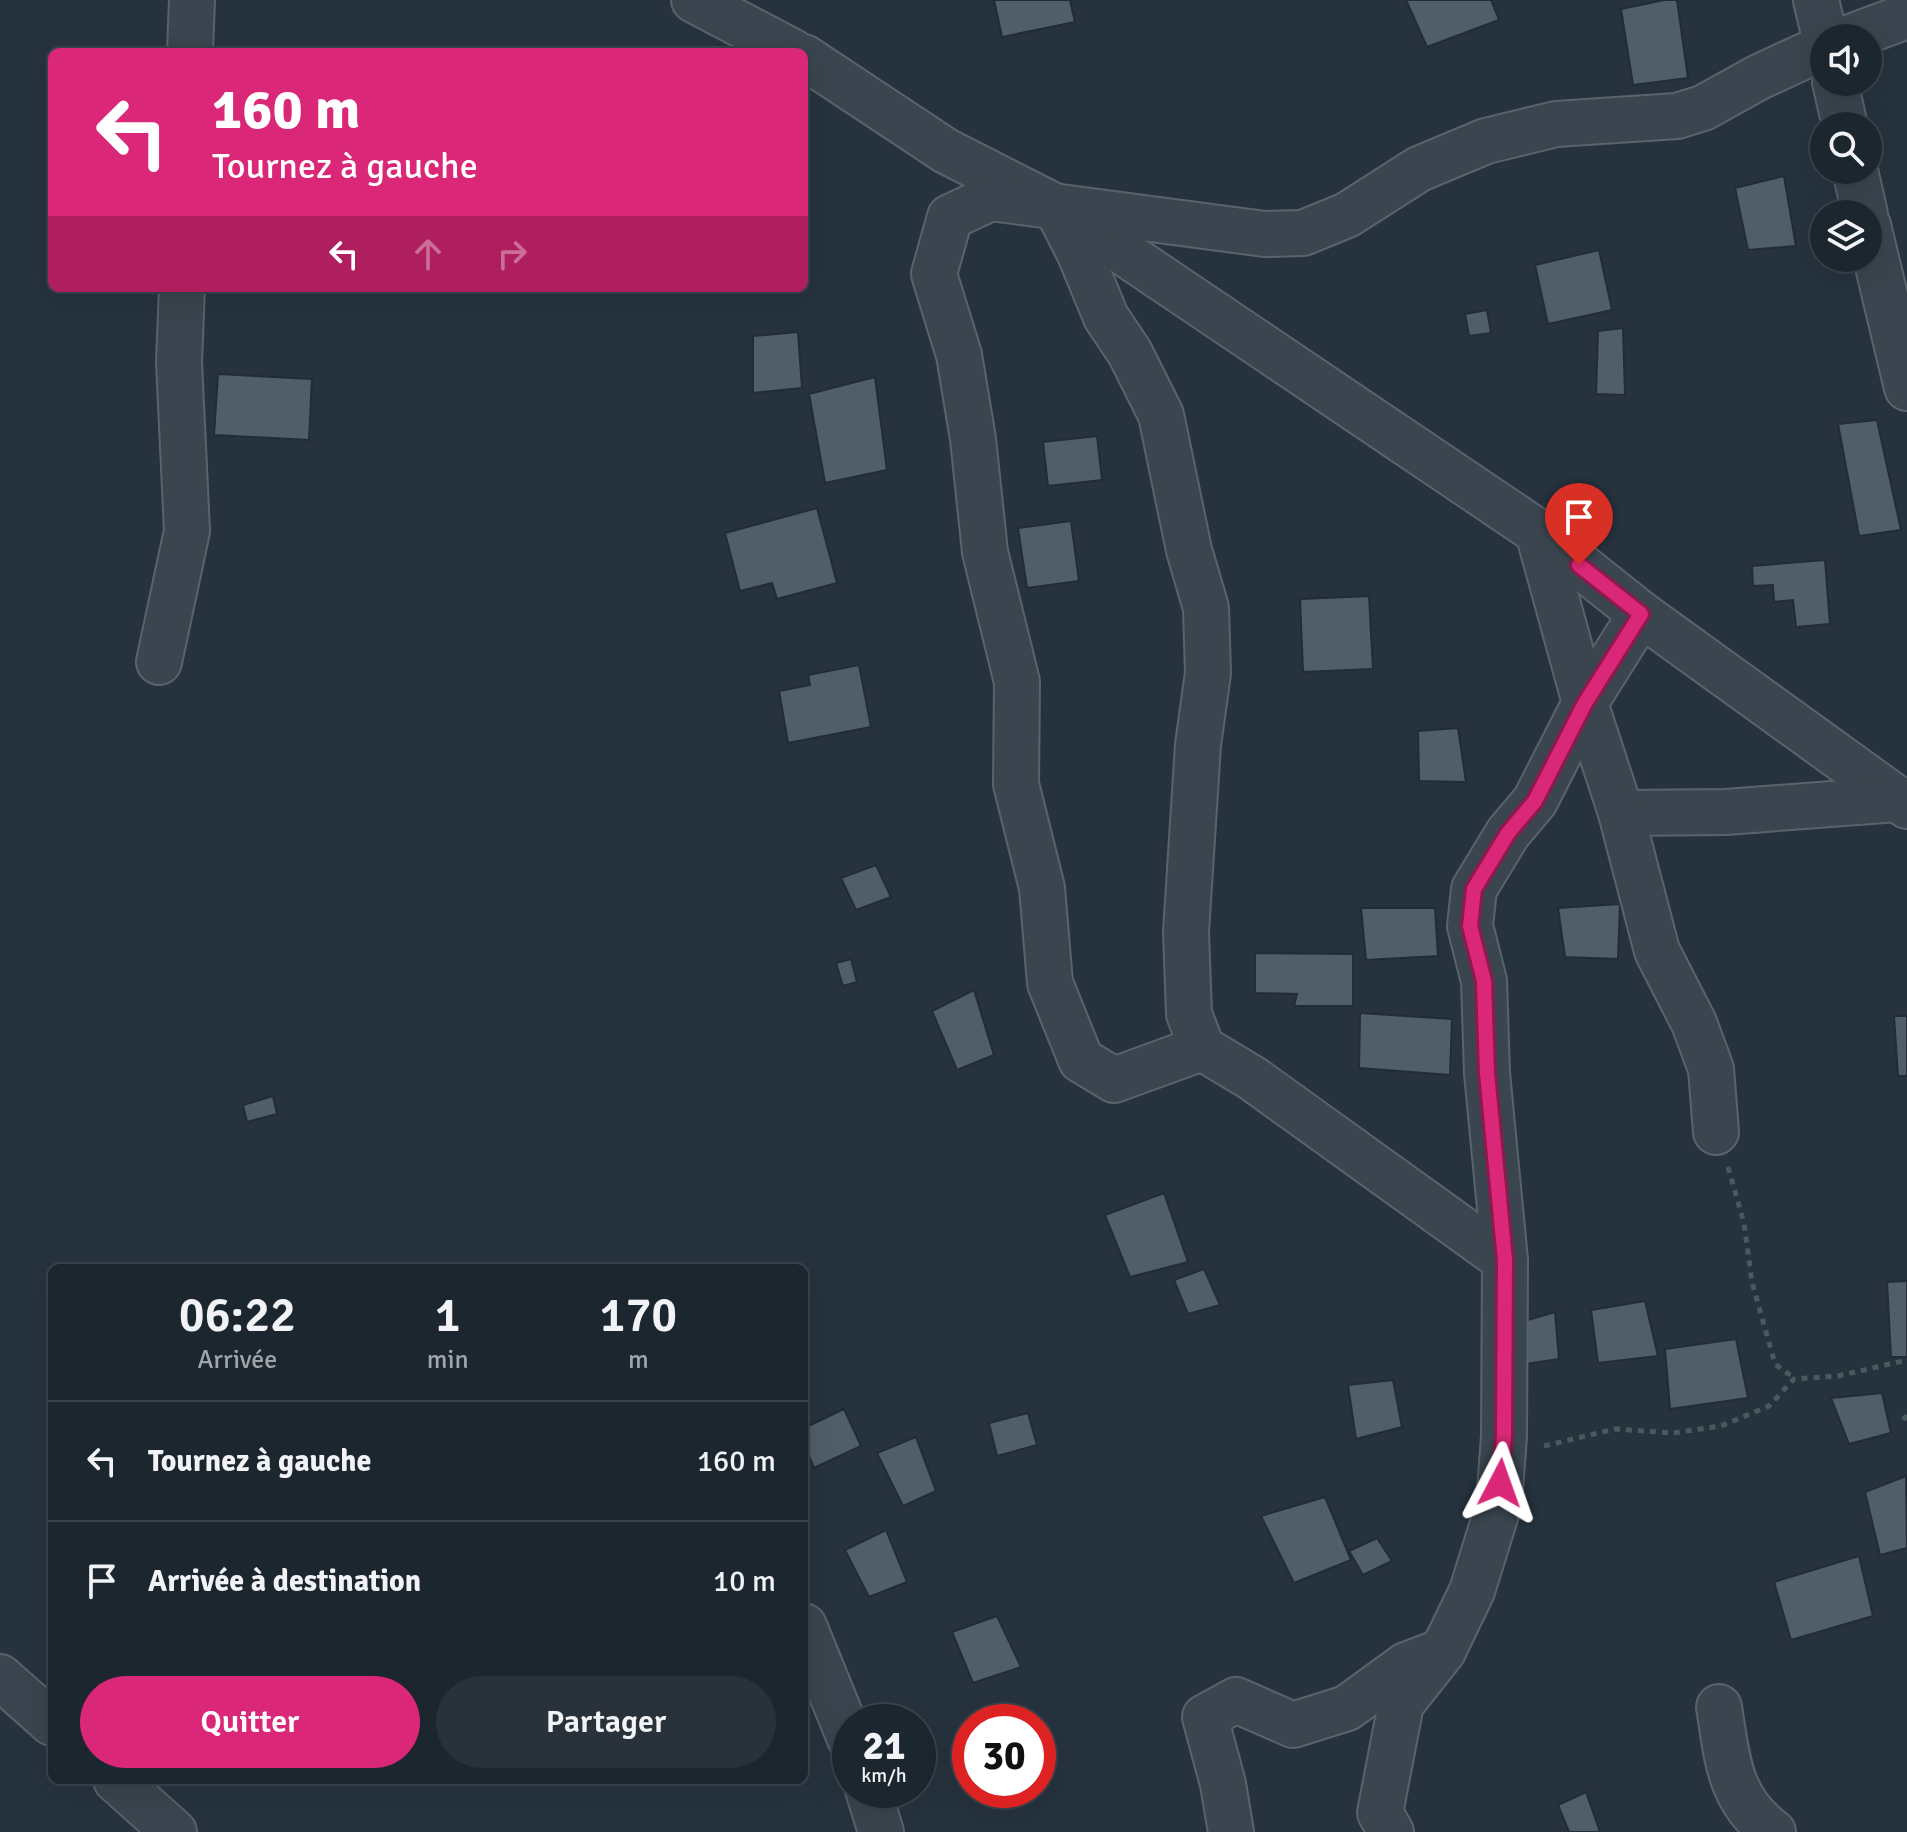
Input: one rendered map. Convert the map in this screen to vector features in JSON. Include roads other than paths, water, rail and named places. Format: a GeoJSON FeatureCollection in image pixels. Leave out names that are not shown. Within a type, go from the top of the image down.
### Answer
{"type":"FeatureCollection","features":[{"type":"Feature","properties":{"kind":"street"},"geometry":{"type":"LineString","coordinates":[[190,48],[192,0]]}},
{"type":"Feature","properties":{"kind":"street"},"geometry":{"type":"LineString","coordinates":[[694,0],[785,48]]}},
{"type":"Feature","properties":{"kind":"street"},"geometry":{"type":"LineString","coordinates":[[1816,0],[1822,24]]}},
{"type":"Feature","properties":{"kind":"street"},"geometry":{"type":"LineString","coordinates":[[1882,25],[1907,16]]}},
{"type":"Feature","properties":{"kind":"street"},"geometry":{"type":"LineString","coordinates":[[1202,1048],[1114,1080],[1081,1060],[1050,983],[1042,888],[1016,784],[1017,682],[985,552],[973,439],[959,355],[934,274],[950,217],[991,198],[1265,234],[1303,233],[1347,215],[1419,169],[1486,141],[1556,124],[1677,116],[1703,108],[1810,53]]}},
{"type":"Feature","properties":{"kind":"street"},"geometry":{"type":"LineString","coordinates":[[808,60],[946,151],[1056,207],[1538,532],[1641,614],[1902,803]]}},
{"type":"Feature","properties":{"kind":"street"},"geometry":{"type":"LineString","coordinates":[[1056,207],[1080,254],[1106,317],[1130,353],[1161,415],[1189,550],[1206,608],[1208,673],[1198,745],[1186,932],[1189,1014],[1202,1048],[1252,1078],[1505,1260]]}},
{"type":"Feature","properties":{"kind":"street"},"geometry":{"type":"LineString","coordinates":[[1880,272],[1906,380]]}},
{"type":"Feature","properties":{"kind":"street"},"geometry":{"type":"LineString","coordinates":[[159,662],[187,531],[179,362],[182,292]]}},
{"type":"Feature","properties":{"kind":"street"},"geometry":{"type":"LineString","coordinates":[[1538,532],[1585,703],[1621,813],[1657,951],[1694,1023],[1711,1069],[1716,1132]]}},
{"type":"Feature","properties":{"kind":"street"},"geometry":{"type":"LineString","coordinates":[[1391,1832],[1380,1813],[1401,1704],[1443,1651],[1472,1591],[1499,1504],[1505,1260],[1487,1073],[1484,981],[1470,926],[1474,889],[1508,833],[1535,801],[1585,703],[1641,614]]}},
{"type":"Feature","properties":{"kind":"street"},"geometry":{"type":"LineString","coordinates":[[1621,813],[1726,812],[1902,803]]}},
{"type":"Feature","properties":{"kind":"street"},"geometry":{"type":"LineString","coordinates":[[808,1636],[836,1704]]}},
{"type":"Feature","properties":{"kind":"street"},"geometry":{"type":"LineString","coordinates":[[1231,1832],[1223,1784],[1205,1717],[1236,1700],[1293,1725],[1347,1708],[1406,1665],[1443,1651]]}},
{"type":"Feature","properties":{"kind":"street"},"geometry":{"type":"LineString","coordinates":[[0,1677],[48,1719]]}},
{"type":"Feature","properties":{"kind":"street"},"geometry":{"type":"LineString","coordinates":[[1719,1707],[1731,1777],[1746,1804],[1773,1832]]}},
{"type":"Feature","properties":{"kind":"street"},"geometry":{"type":"LineString","coordinates":[[120,1784],[174,1832]]}},
{"type":"Feature","properties":{"kind":"street"},"geometry":{"type":"LineString","coordinates":[[874,1808],[881,1832]]}}]}
